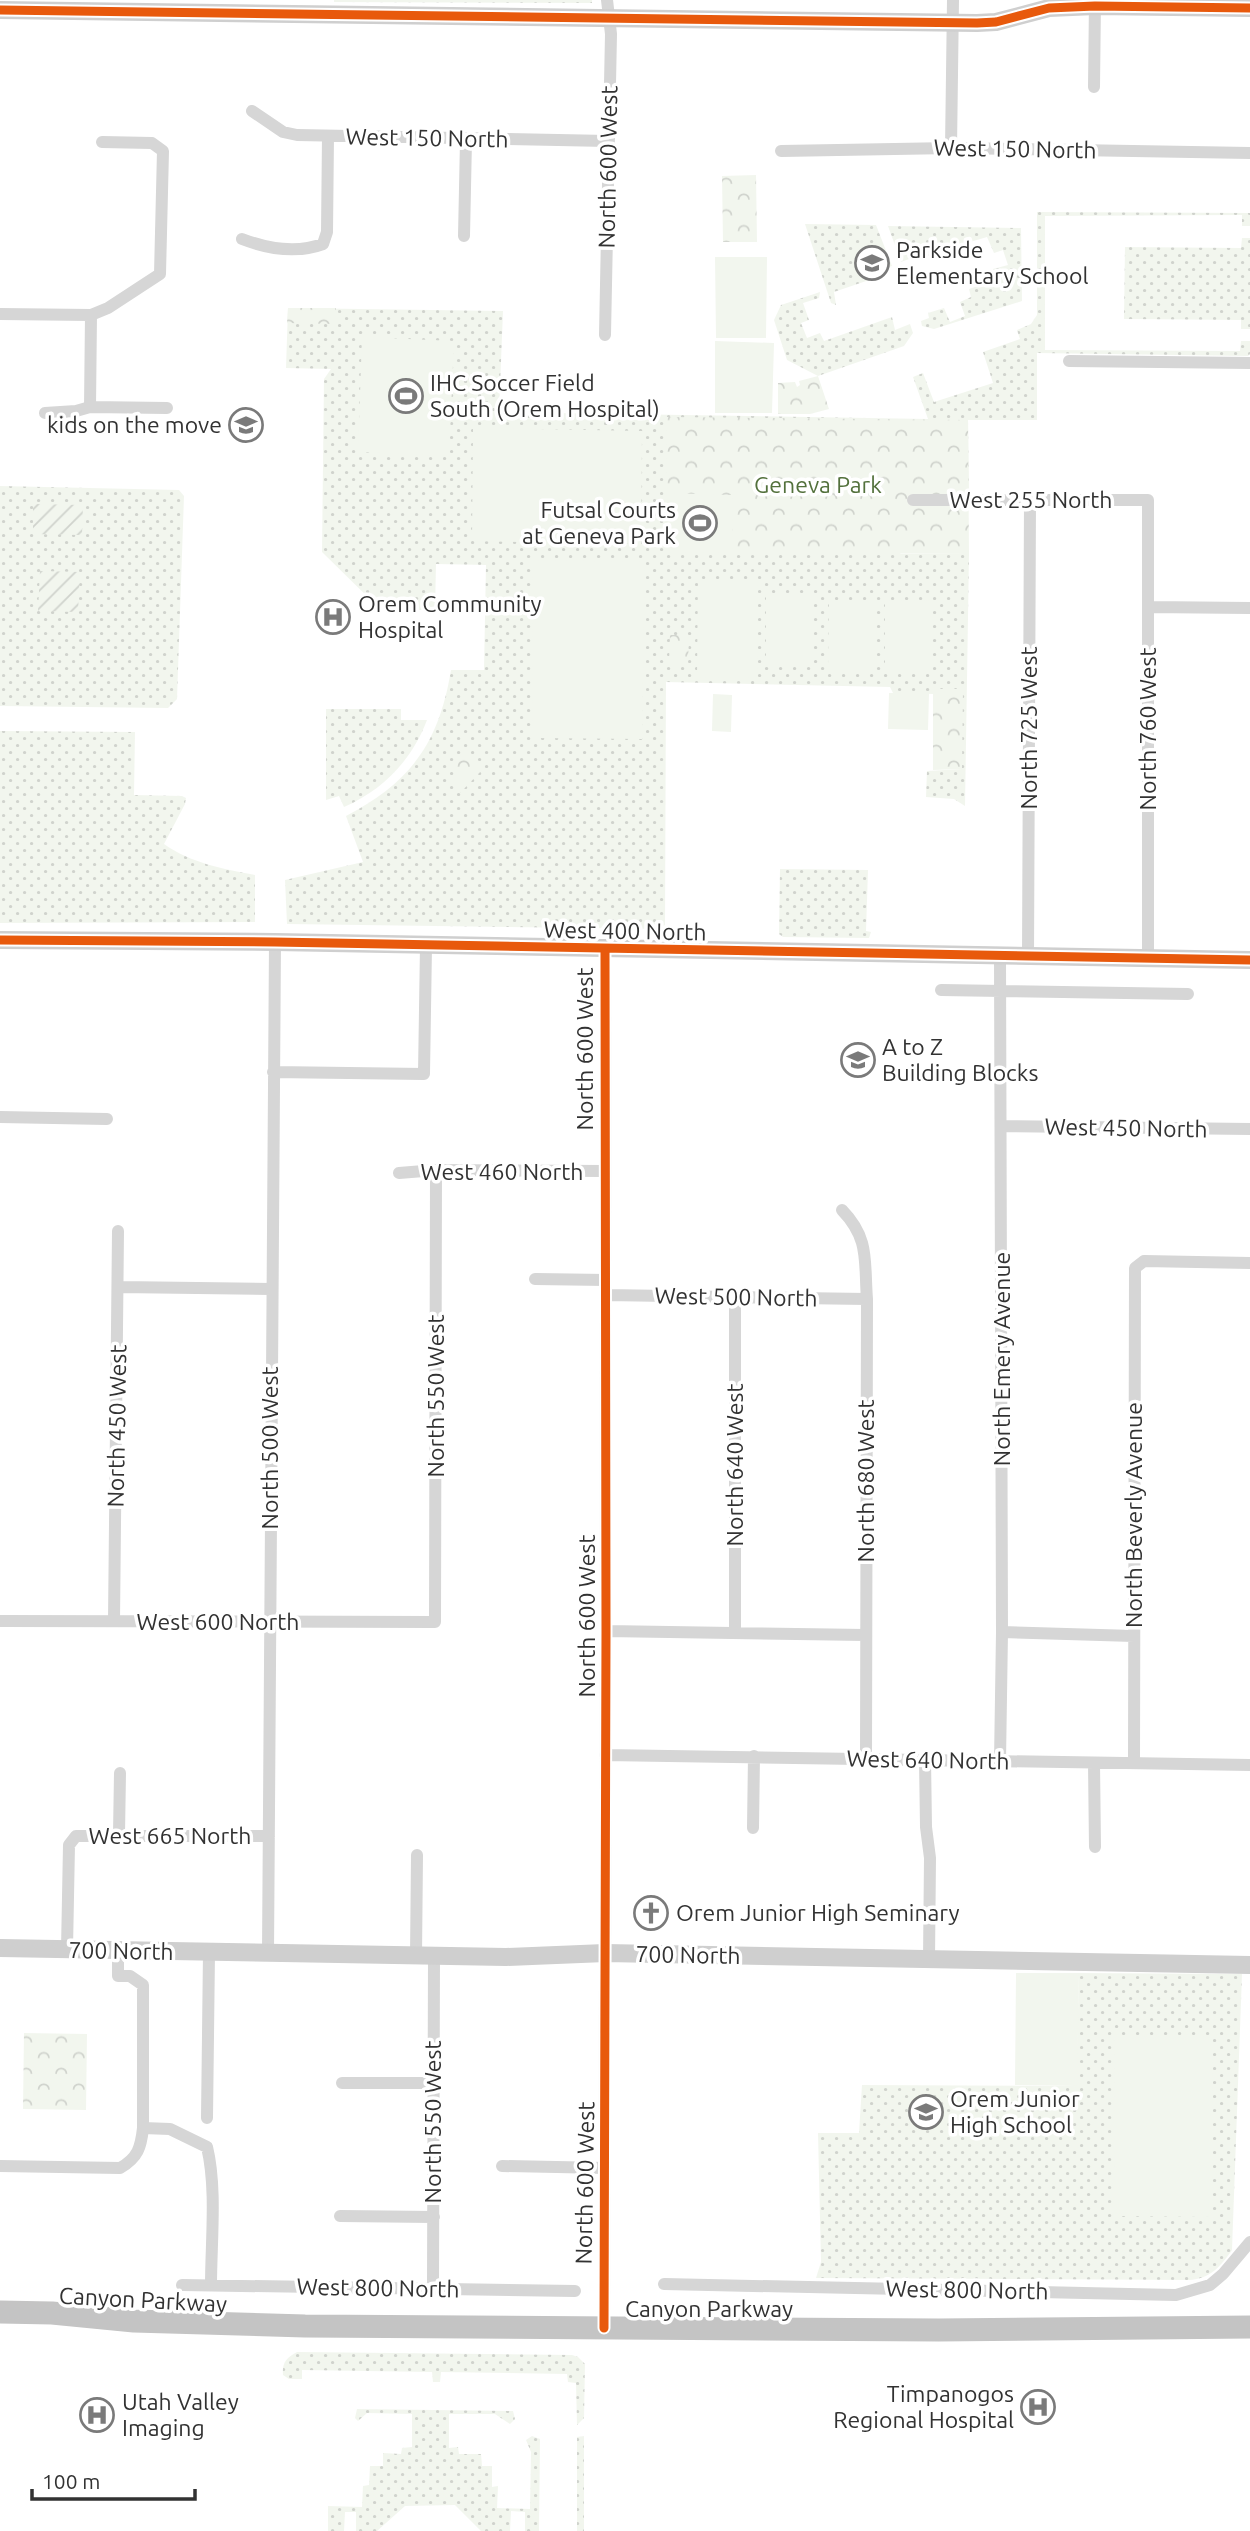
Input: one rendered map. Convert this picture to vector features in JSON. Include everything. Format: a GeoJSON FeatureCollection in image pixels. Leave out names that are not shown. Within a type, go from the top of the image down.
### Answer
{"type":"FeatureCollection","features":[{"type":"Feature","properties":{"kind":"highway","name":"Canyon Parkway"},"geometry":{"type":"LineString","coordinates":[[0,2312],[225,2325],[953,2330],[1250,2327]]}},
{"type":"Feature","properties":{"kind":"street"},"geometry":{"type":"LineString","coordinates":[[951,148],[953,0]]}},
{"type":"Feature","properties":{"kind":"street"},"geometry":{"type":"LineString","coordinates":[[1094,87],[1095,3]]}},
{"type":"Feature","properties":{"kind":"street"},"geometry":{"type":"LineString","coordinates":[[0,10],[607,8],[996,22],[1049,8],[1095,3],[1250,8]]}},
{"type":"Feature","properties":{"kind":"street","name":"North 600 West"},"geometry":{"type":"LineString","coordinates":[[605,335],[611,34],[607,8]]}},
{"type":"Feature","properties":{"kind":"street","name":"West 150 North"},"geometry":{"type":"LineString","coordinates":[[253,110],[283,132],[328,136],[608,141]]}},
{"type":"Feature","properties":{"kind":"street"},"geometry":{"type":"LineString","coordinates":[[242,239],[268,249],[310,249],[323,244],[327,232],[328,136]]}},
{"type":"Feature","properties":{"kind":"street"},"geometry":{"type":"LineString","coordinates":[[464,236],[466,140]]}},
{"type":"Feature","properties":{"kind":"street"},"geometry":{"type":"LineString","coordinates":[[0,314],[91,315],[108,308],[160,274],[165,156],[159,146],[152,143],[102,142]]}},
{"type":"Feature","properties":{"kind":"street","name":"West 150 North"},"geometry":{"type":"LineString","coordinates":[[781,151],[951,148],[1250,153]]}},
{"type":"Feature","properties":{"kind":"street"},"geometry":{"type":"LineString","coordinates":[[90,407],[91,315]]}},
{"type":"Feature","properties":{"kind":"street"},"geometry":{"type":"LineString","coordinates":[[1069,361],[1250,363]]}},
{"type":"Feature","properties":{"kind":"street"},"geometry":{"type":"LineString","coordinates":[[45,413],[76,411],[90,407],[167,408]]}},
{"type":"Feature","properties":{"kind":"street","name":"West 255 North"},"geometry":{"type":"LineString","coordinates":[[914,500],[1148,500]]}},
{"type":"Feature","properties":{"kind":"street","name":"North 725 West"},"geometry":{"type":"LineString","coordinates":[[1028,957],[1030,500]]}},
{"type":"Feature","properties":{"kind":"street","name":"North 760 West"},"geometry":{"type":"LineString","coordinates":[[1148,500],[1148,959]]}},
{"type":"Feature","properties":{"kind":"street"},"geometry":{"type":"LineString","coordinates":[[1148,607],[1250,608]]}},
{"type":"Feature","properties":{"kind":"street","name":"West 400 North"},"geometry":{"type":"LineString","coordinates":[[0,940],[275,942],[1250,960]]}},
{"type":"Feature","properties":{"kind":"street","name":"North 500 West"},"geometry":{"type":"LineString","coordinates":[[268,1953],[275,942]]}},
{"type":"Feature","properties":{"kind":"street"},"geometry":{"type":"LineString","coordinates":[[274,1072],[424,1074],[426,946]]}},
{"type":"Feature","properties":{"kind":"street","name":"North 600 West"},"geometry":{"type":"LineString","coordinates":[[604,2328],[605,950]]}},
{"type":"Feature","properties":{"kind":"street","name":"North Emery Avenue"},"geometry":{"type":"LineString","coordinates":[[1000,956],[1000,1761]]}},
{"type":"Feature","properties":{"kind":"street"},"geometry":{"type":"LineString","coordinates":[[941,990],[1188,994]]}},
{"type":"Feature","properties":{"kind":"street"},"geometry":{"type":"LineString","coordinates":[[0,1117],[107,1119]]}},
{"type":"Feature","properties":{"kind":"street","name":"West 450 North"},"geometry":{"type":"LineString","coordinates":[[1002,1126],[1250,1129]]}},
{"type":"Feature","properties":{"kind":"street","name":"West 460 North"},"geometry":{"type":"LineString","coordinates":[[399,1173],[436,1170],[605,1171]]}},
{"type":"Feature","properties":{"kind":"street","name":"North 550 West"},"geometry":{"type":"LineString","coordinates":[[435,1622],[436,1170]]}},
{"type":"Feature","properties":{"kind":"street","name":"North 680 West"},"geometry":{"type":"LineString","coordinates":[[842,1210],[858,1228],[863,1242],[867,1299],[866,1759]]}},
{"type":"Feature","properties":{"kind":"street","name":"North 450 West"},"geometry":{"type":"LineString","coordinates":[[114,1621],[118,1231]]}},
{"type":"Feature","properties":{"kind":"street","name":"North Beverly Avenue"},"geometry":{"type":"LineString","coordinates":[[1134,1763],[1135,1268],[1144,1261],[1250,1263]]}},
{"type":"Feature","properties":{"kind":"street"},"geometry":{"type":"LineString","coordinates":[[535,1279],[606,1280]]}},
{"type":"Feature","properties":{"kind":"street"},"geometry":{"type":"LineString","coordinates":[[119,1287],[271,1289]]}},
{"type":"Feature","properties":{"kind":"street","name":"West 500 North"},"geometry":{"type":"LineString","coordinates":[[606,1295],[867,1299]]}},
{"type":"Feature","properties":{"kind":"street","name":"North 640 West"},"geometry":{"type":"LineString","coordinates":[[734,1633],[735,1298]]}},
{"type":"Feature","properties":{"kind":"street","name":"West 600 North"},"geometry":{"type":"LineString","coordinates":[[0,1621],[435,1622]]}},
{"type":"Feature","properties":{"kind":"street"},"geometry":{"type":"LineString","coordinates":[[606,1631],[865,1635]]}},
{"type":"Feature","properties":{"kind":"street"},"geometry":{"type":"LineString","coordinates":[[1002,1632],[1134,1636]]}},
{"type":"Feature","properties":{"kind":"street","name":"West 640 North"},"geometry":{"type":"LineString","coordinates":[[605,1755],[1250,1765]]}},
{"type":"Feature","properties":{"kind":"street"},"geometry":{"type":"LineString","coordinates":[[753,1828],[754,1756]]}},
{"type":"Feature","properties":{"kind":"street"},"geometry":{"type":"LineString","coordinates":[[925,1759],[926,1827],[930,1858],[929,1959]]}},
{"type":"Feature","properties":{"kind":"street"},"geometry":{"type":"LineString","coordinates":[[1094,1763],[1095,1847]]}},
{"type":"Feature","properties":{"kind":"street"},"geometry":{"type":"LineString","coordinates":[[119,1834],[120,1773]]}},
{"type":"Feature","properties":{"kind":"street","name":"West 665 North"},"geometry":{"type":"LineString","coordinates":[[67,1949],[69,1845],[82,1834],[269,1836]]}},
{"type":"Feature","properties":{"kind":"street","name":"North 550 West"},"geometry":{"type":"LineString","coordinates":[[417,1855],[433,2083],[433,2289]]}},
{"type":"Feature","properties":{"kind":"street","name":"700 North"},"geometry":{"type":"LineString","coordinates":[[0,1948],[506,1958],[605,1953],[1250,1965]]}},
{"type":"Feature","properties":{"kind":"street"},"geometry":{"type":"LineString","coordinates":[[0,2166],[120,2168],[140,2150],[143,2128],[143,1984],[130,1976],[118,1976],[118,1951]]}},
{"type":"Feature","properties":{"kind":"street"},"geometry":{"type":"LineString","coordinates":[[207,2118],[209,1952]]}},
{"type":"Feature","properties":{"kind":"street"},"geometry":{"type":"LineString","coordinates":[[342,2083],[433,2083]]}},
{"type":"Feature","properties":{"kind":"street"},"geometry":{"type":"LineString","coordinates":[[143,2128],[170,2129],[207,2147],[210,2159],[211,2285]]}},
{"type":"Feature","properties":{"kind":"street"},"geometry":{"type":"LineString","coordinates":[[502,2166],[605,2168]]}},
{"type":"Feature","properties":{"kind":"street"},"geometry":{"type":"LineString","coordinates":[[340,2216],[433,2217]]}},
{"type":"Feature","properties":{"kind":"street","name":"West 800 North"},"geometry":{"type":"LineString","coordinates":[[664,2284],[1175,2295],[1210,2285],[1250,2242]]}},
{"type":"Feature","properties":{"kind":"street","name":"West 800 North"},"geometry":{"type":"LineString","coordinates":[[182,2285],[575,2291]]}},
{"type":"Feature","properties":{"kind":"green space"},"geometry":{"type":"Polygon","coordinates":[[[592,0],[592,3],[334,2],[592,0]]]}},
{"type":"Feature","properties":{"kind":"green space"},"geometry":{"type":"Polygon","coordinates":[[[756,175],[757,242],[723,242],[722,176],[756,175]]]}},
{"type":"Feature","properties":{"kind":"green space"},"geometry":{"type":"Polygon","coordinates":[[[1037,212],[1250,213],[1250,226],[1242,226],[1242,215],[1045,216],[1045,350],[1240,351],[1241,341],[1250,341],[1250,354],[1037,353],[1037,420],[968,420],[969,490],[957,490],[900,554],[969,554],[965,806],[954,799],[926,797],[927,771],[962,769],[933,690],[933,694],[893,693],[890,687],[666,682],[665,929],[287,924],[285,880],[363,862],[346,816],[388,789],[418,758],[439,719],[451,670],[484,670],[486,565],[436,564],[435,610],[381,610],[322,552],[324,379],[331,369],[286,368],[288,308],[503,311],[499,412],[928,419],[913,377],[923,373],[934,402],[993,383],[983,352],[1020,339],[1017,330],[1031,324],[1037,315],[1037,212]]]}},
{"type":"Feature","properties":{"kind":"green space"},"geometry":{"type":"Polygon","coordinates":[[[805,224],[876,225],[892,266],[873,272],[875,278],[834,292],[836,305],[831,303],[805,224]]]}},
{"type":"Feature","properties":{"kind":"green space"},"geometry":{"type":"Polygon","coordinates":[[[888,226],[1021,228],[1022,301],[934,329],[922,326],[921,321],[929,318],[928,313],[944,308],[950,322],[965,316],[960,302],[971,297],[969,289],[998,279],[993,269],[1008,265],[1003,250],[994,253],[987,237],[970,242],[965,257],[959,245],[916,260],[917,256],[901,262],[888,226]]]}},
{"type":"Feature","properties":{"kind":"green space"},"geometry":{"type":"Polygon","coordinates":[[[1242,238],[1250,238],[1250,329],[1241,329],[1241,320],[1124,319],[1125,247],[1241,248],[1242,238]]]}},
{"type":"Feature","properties":{"kind":"green space"},"geometry":{"type":"Polygon","coordinates":[[[715,257],[767,257],[766,338],[716,338],[715,257]]]}},
{"type":"Feature","properties":{"kind":"green space"},"geometry":{"type":"Polygon","coordinates":[[[820,292],[819,298],[803,303],[809,320],[801,323],[807,338],[820,333],[824,341],[892,317],[895,330],[910,324],[913,333],[904,346],[818,376],[787,360],[774,320],[781,305],[820,292]]]}},
{"type":"Feature","properties":{"kind":"green space"},"geometry":{"type":"Polygon","coordinates":[[[288,308],[336,308],[336,324],[287,323],[288,308]]]}},
{"type":"Feature","properties":{"kind":"green space","name":"IHC Soccer Field South (Orem Hospital)"},"geometry":{"type":"Polygon","coordinates":[[[362,337],[454,341],[449,456],[358,452],[362,337]]]}},
{"type":"Feature","properties":{"kind":"green space"},"geometry":{"type":"Polygon","coordinates":[[[715,341],[774,343],[772,413],[715,413],[715,341]]]}},
{"type":"Feature","properties":{"kind":"green space"},"geometry":{"type":"Polygon","coordinates":[[[818,376],[829,409],[810,414],[778,414],[778,383],[795,382],[797,387],[800,385],[799,381],[818,376]]]}},
{"type":"Feature","properties":{"kind":"green space","name":"Geneva Park"},"geometry":{"type":"Polygon","coordinates":[[[667,417],[968,420],[969,554],[666,552],[667,417]]]}},
{"type":"Feature","properties":{"kind":"green space"},"geometry":{"type":"Polygon","coordinates":[[[473,428],[642,431],[641,544],[472,541],[473,428]]]}},
{"type":"Feature","properties":{"kind":"green space"},"geometry":{"type":"Polygon","coordinates":[[[0,486],[179,490],[184,496],[177,699],[168,708],[0,706],[0,486]]]}},
{"type":"Feature","properties":{"kind":"green space","name":"Futsal Courts at Geneva Park"},"geometry":{"type":"Polygon","coordinates":[[[668,493],[733,495],[732,553],[666,552],[668,493]]]}},
{"type":"Feature","properties":{"kind":"green space"},"geometry":{"type":"Polygon","coordinates":[[[33,504],[83,505],[82,535],[33,534],[33,504]]]}},
{"type":"Feature","properties":{"kind":"green space"},"geometry":{"type":"Polygon","coordinates":[[[533,560],[645,562],[642,739],[532,738],[533,560]]]}},
{"type":"Feature","properties":{"kind":"green space"},"geometry":{"type":"Polygon","coordinates":[[[40,571],[80,572],[78,612],[38,611],[40,571]]]}},
{"type":"Feature","properties":{"kind":"green space"},"geometry":{"type":"Polygon","coordinates":[[[698,580],[758,580],[757,678],[697,677],[698,580]]]}},
{"type":"Feature","properties":{"kind":"green space"},"geometry":{"type":"Polygon","coordinates":[[[766,596],[812,596],[812,666],[766,666],[766,596]]]}},
{"type":"Feature","properties":{"kind":"green space"},"geometry":{"type":"Polygon","coordinates":[[[829,600],[875,600],[874,670],[828,670],[829,600]]]}},
{"type":"Feature","properties":{"kind":"green space"},"geometry":{"type":"Polygon","coordinates":[[[885,600],[931,601],[931,670],[885,670],[885,600]]]}},
{"type":"Feature","properties":{"kind":"green space"},"geometry":{"type":"Polygon","coordinates":[[[670,635],[689,635],[688,664],[669,663],[670,635]]]}},
{"type":"Feature","properties":{"kind":"green space"},"geometry":{"type":"Polygon","coordinates":[[[933,689],[963,689],[962,769],[933,770],[933,689]]]}},
{"type":"Feature","properties":{"kind":"green space"},"geometry":{"type":"Polygon","coordinates":[[[889,693],[929,693],[928,730],[888,729],[889,693]]]}},
{"type":"Feature","properties":{"kind":"green space"},"geometry":{"type":"Polygon","coordinates":[[[713,694],[732,695],[731,732],[712,731],[713,694]]]}},
{"type":"Feature","properties":{"kind":"green space"},"geometry":{"type":"Polygon","coordinates":[[[326,709],[401,709],[401,720],[427,720],[413,748],[394,772],[371,792],[344,807],[339,796],[326,800],[326,709]]]}},
{"type":"Feature","properties":{"kind":"green space"},"geometry":{"type":"Polygon","coordinates":[[[0,731],[135,732],[134,795],[186,798],[164,844],[196,861],[255,875],[255,922],[0,923],[0,731]]]}},
{"type":"Feature","properties":{"kind":"green space"},"geometry":{"type":"Polygon","coordinates":[[[464,753],[482,770],[460,793],[454,790],[454,765],[464,753]]]}},
{"type":"Feature","properties":{"kind":"green space"},"geometry":{"type":"Polygon","coordinates":[[[780,869],[868,870],[866,931],[871,932],[869,938],[783,937],[779,934],[780,869]]]}},
{"type":"Feature","properties":{"kind":"green space"},"geometry":{"type":"Polygon","coordinates":[[[1016,1973],[1079,1973],[1077,2086],[1015,2085],[1016,1973]]]}},
{"type":"Feature","properties":{"kind":"green space"},"geometry":{"type":"Polygon","coordinates":[[[1079,1973],[1242,1974],[1232,2250],[1223,2262],[1209,2275],[1189,2280],[816,2278],[821,2262],[818,2133],[859,2133],[862,2085],[1076,2086],[1079,1973]]]}},
{"type":"Feature","properties":{"kind":"green space"},"geometry":{"type":"Polygon","coordinates":[[[24,2033],[87,2034],[86,2110],[23,2109],[24,2033]]]}},
{"type":"Feature","properties":{"kind":"green space"},"geometry":{"type":"Polygon","coordinates":[[[1115,2036],[1213,2037],[1212,2217],[1114,2216],[1115,2036]]]}},
{"type":"Feature","properties":{"kind":"green space"},"geometry":{"type":"Polygon","coordinates":[[[297,2352],[572,2355],[585,2364],[584,2418],[577,2425],[576,2383],[568,2382],[567,2374],[441,2372],[440,2382],[433,2382],[432,2372],[302,2370],[302,2379],[289,2379],[283,2375],[283,2367],[287,2359],[297,2352]]]}},
{"type":"Feature","properties":{"kind":"green space"},"geometry":{"type":"Polygon","coordinates":[[[357,2409],[513,2411],[515,2419],[510,2424],[495,2414],[449,2414],[449,2448],[458,2447],[459,2454],[481,2454],[482,2466],[492,2466],[492,2487],[498,2486],[497,2508],[530,2509],[531,2452],[526,2440],[532,2436],[540,2439],[539,2531],[525,2531],[525,2512],[511,2511],[510,2531],[481,2531],[455,2505],[405,2506],[377,2531],[356,2531],[356,2512],[345,2512],[344,2531],[328,2531],[328,2506],[362,2507],[363,2486],[369,2485],[370,2466],[383,2466],[383,2453],[401,2454],[402,2448],[412,2447],[412,2414],[367,2413],[358,2421],[355,2418],[357,2409]]]}},
{"type":"Feature","properties":{"kind":"green space"},"geometry":{"type":"Polygon","coordinates":[[[584,2436],[584,2531],[577,2531],[577,2437],[584,2436]]]}},
{"type":"Feature","properties":{"kind":"cycle path"},"geometry":{"type":"LineString","coordinates":[[0,10],[977,23],[996,22],[1049,8],[1250,8]]}},
{"type":"Feature","properties":{"kind":"cycle path"},"geometry":{"type":"LineString","coordinates":[[0,940],[275,942],[1250,960]]}},
{"type":"Feature","properties":{"kind":"cycle path"},"geometry":{"type":"LineString","coordinates":[[604,2328],[605,950]]}},
{"type":"Feature","properties":{"kind":"place","name":"Parkside Elementary School"},"geometry":{"type":"Point","coordinates":[872,263]}},
{"type":"Feature","properties":{"kind":"place","name":"IHC Soccer Field South (Orem Hospital)"},"geometry":{"type":"Point","coordinates":[406,396]}},
{"type":"Feature","properties":{"kind":"place","name":"kids on the move"},"geometry":{"type":"Point","coordinates":[246,425]}},
{"type":"Feature","properties":{"kind":"place","name":"Futsal Courts at Geneva Park"},"geometry":{"type":"Point","coordinates":[700,523]}},
{"type":"Feature","properties":{"kind":"place","name":"Orem Community Hospital"},"geometry":{"type":"Point","coordinates":[333,617]}},
{"type":"Feature","properties":{"kind":"place","name":"A to Z Building Blocks"},"geometry":{"type":"Point","coordinates":[858,1060]}},
{"type":"Feature","properties":{"kind":"place","name":"Orem Junior High Seminary"},"geometry":{"type":"Point","coordinates":[651,1913]}},
{"type":"Feature","properties":{"kind":"place","name":"Orem Junior High School"},"geometry":{"type":"Point","coordinates":[926,2112]}},
{"type":"Feature","properties":{"kind":"place","name":"Timpanogos Regional Hospital"},"geometry":{"type":"Point","coordinates":[1038,2407]}},
{"type":"Feature","properties":{"kind":"place","name":"Utah Valley Imaging"},"geometry":{"type":"Point","coordinates":[97,2415]}}]}
